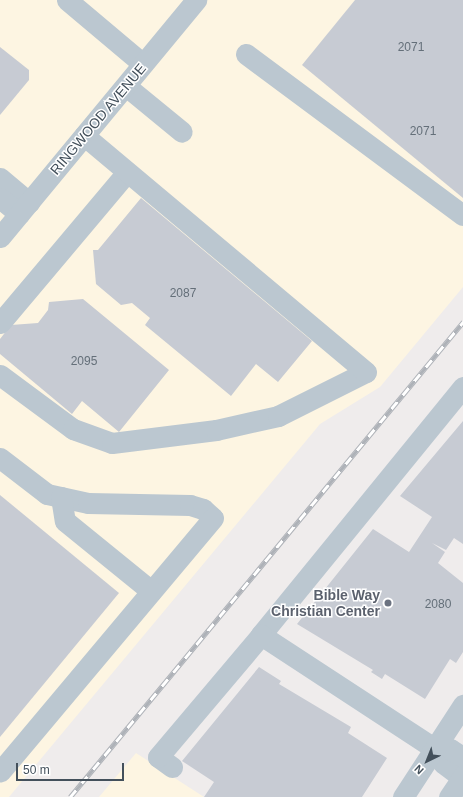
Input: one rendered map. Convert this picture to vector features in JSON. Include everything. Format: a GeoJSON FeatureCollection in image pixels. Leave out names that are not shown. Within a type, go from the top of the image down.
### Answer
{"type":"FeatureCollection","features":[{"type":"Feature","properties":{"kind":"street"},"geometry":{"type":"LineString","coordinates":[[67,0],[143,64]]}},
{"type":"Feature","properties":{"kind":"street","name":"RINGWOOD AVENUE"},"geometry":{"type":"LineString","coordinates":[[0,237],[196,0]]}},
{"type":"Feature","properties":{"kind":"street"},"geometry":{"type":"LineString","coordinates":[[246,54],[463,215]]}},
{"type":"Feature","properties":{"kind":"street"},"geometry":{"type":"LineString","coordinates":[[126,86],[182,132]]}},
{"type":"Feature","properties":{"kind":"street"},"geometry":{"type":"LineString","coordinates":[[0,375],[72,429],[112,443],[216,430],[278,416],[366,372],[84,135]]}},
{"type":"Feature","properties":{"kind":"street"},"geometry":{"type":"LineString","coordinates":[[0,323],[127,172]]}},
{"type":"Feature","properties":{"kind":"street"},"geometry":{"type":"LineString","coordinates":[[0,178],[24,208]]}},
{"type":"Feature","properties":{"kind":"street"},"geometry":{"type":"LineString","coordinates":[[0,198],[24,208]]}},
{"type":"Feature","properties":{"kind":"street"},"geometry":{"type":"LineString","coordinates":[[172,767],[158,757],[261,635],[463,386]]}},
{"type":"Feature","properties":{"kind":"street"},"geometry":{"type":"LineString","coordinates":[[0,458],[47,494],[88,503],[190,505],[203,509],[213,518],[0,772]]}},
{"type":"Feature","properties":{"kind":"street"},"geometry":{"type":"LineString","coordinates":[[61,497],[65,521],[151,591]]}},
{"type":"Feature","properties":{"kind":"street"},"geometry":{"type":"LineString","coordinates":[[261,635],[434,749],[443,763],[463,772],[449,797]]}},
{"type":"Feature","properties":{"kind":"street"},"geometry":{"type":"LineString","coordinates":[[404,797],[463,705]]}},
{"type":"Feature","properties":{"kind":"shaded area"},"geometry":{"type":"Polygon","coordinates":[[[0,0],[463,0],[463,287],[380,387],[320,424],[9,797],[0,797],[0,0]]]}},
{"type":"Feature","properties":{"kind":"shaded area"},"geometry":{"type":"Polygon","coordinates":[[[136,753],[204,797],[99,797],[136,753]]]}},
{"type":"Feature","properties":{"kind":"building"},"geometry":{"type":"Polygon","coordinates":[[[355,0],[463,0],[463,198],[302,65],[355,0]]]}},
{"type":"Feature","properties":{"kind":"building"},"geometry":{"type":"Polygon","coordinates":[[[0,47],[29,70],[29,80],[0,115],[0,47]]]}},
{"type":"Feature","properties":{"kind":"building"},"geometry":{"type":"Polygon","coordinates":[[[141,198],[312,341],[278,382],[256,364],[231,396],[145,325],[150,318],[132,303],[121,305],[96,284],[93,250],[98,250],[141,198]]]}},
{"type":"Feature","properties":{"kind":"building"},"geometry":{"type":"Polygon","coordinates":[[[83,299],[169,370],[119,432],[82,401],[72,414],[0,354],[0,339],[11,325],[38,323],[48,310],[49,302],[83,299]]]}},
{"type":"Feature","properties":{"kind":"building","name":"Bible Way Christian Center"},"geometry":{"type":"Polygon","coordinates":[[[463,421],[463,544],[454,538],[446,550],[432,543],[445,552],[438,563],[463,583],[463,652],[456,663],[450,659],[425,699],[385,674],[382,679],[371,672],[373,670],[297,624],[373,529],[409,552],[432,517],[400,496],[463,421]]]}},
{"type":"Feature","properties":{"kind":"building"},"geometry":{"type":"Polygon","coordinates":[[[0,495],[119,593],[0,737],[0,495]]]}},
{"type":"Feature","properties":{"kind":"building"},"geometry":{"type":"Polygon","coordinates":[[[259,667],[281,681],[279,684],[351,727],[348,733],[387,758],[362,797],[204,797],[214,782],[182,761],[259,667]]]}},
{"type":"Feature","properties":{"kind":"railway"},"geometry":{"type":"LineString","coordinates":[[70,797],[463,322]]}},
{"type":"Feature","properties":{"kind":"place","name":"Bible Way Christian Center"},"geometry":{"type":"Point","coordinates":[388,603]}}]}
